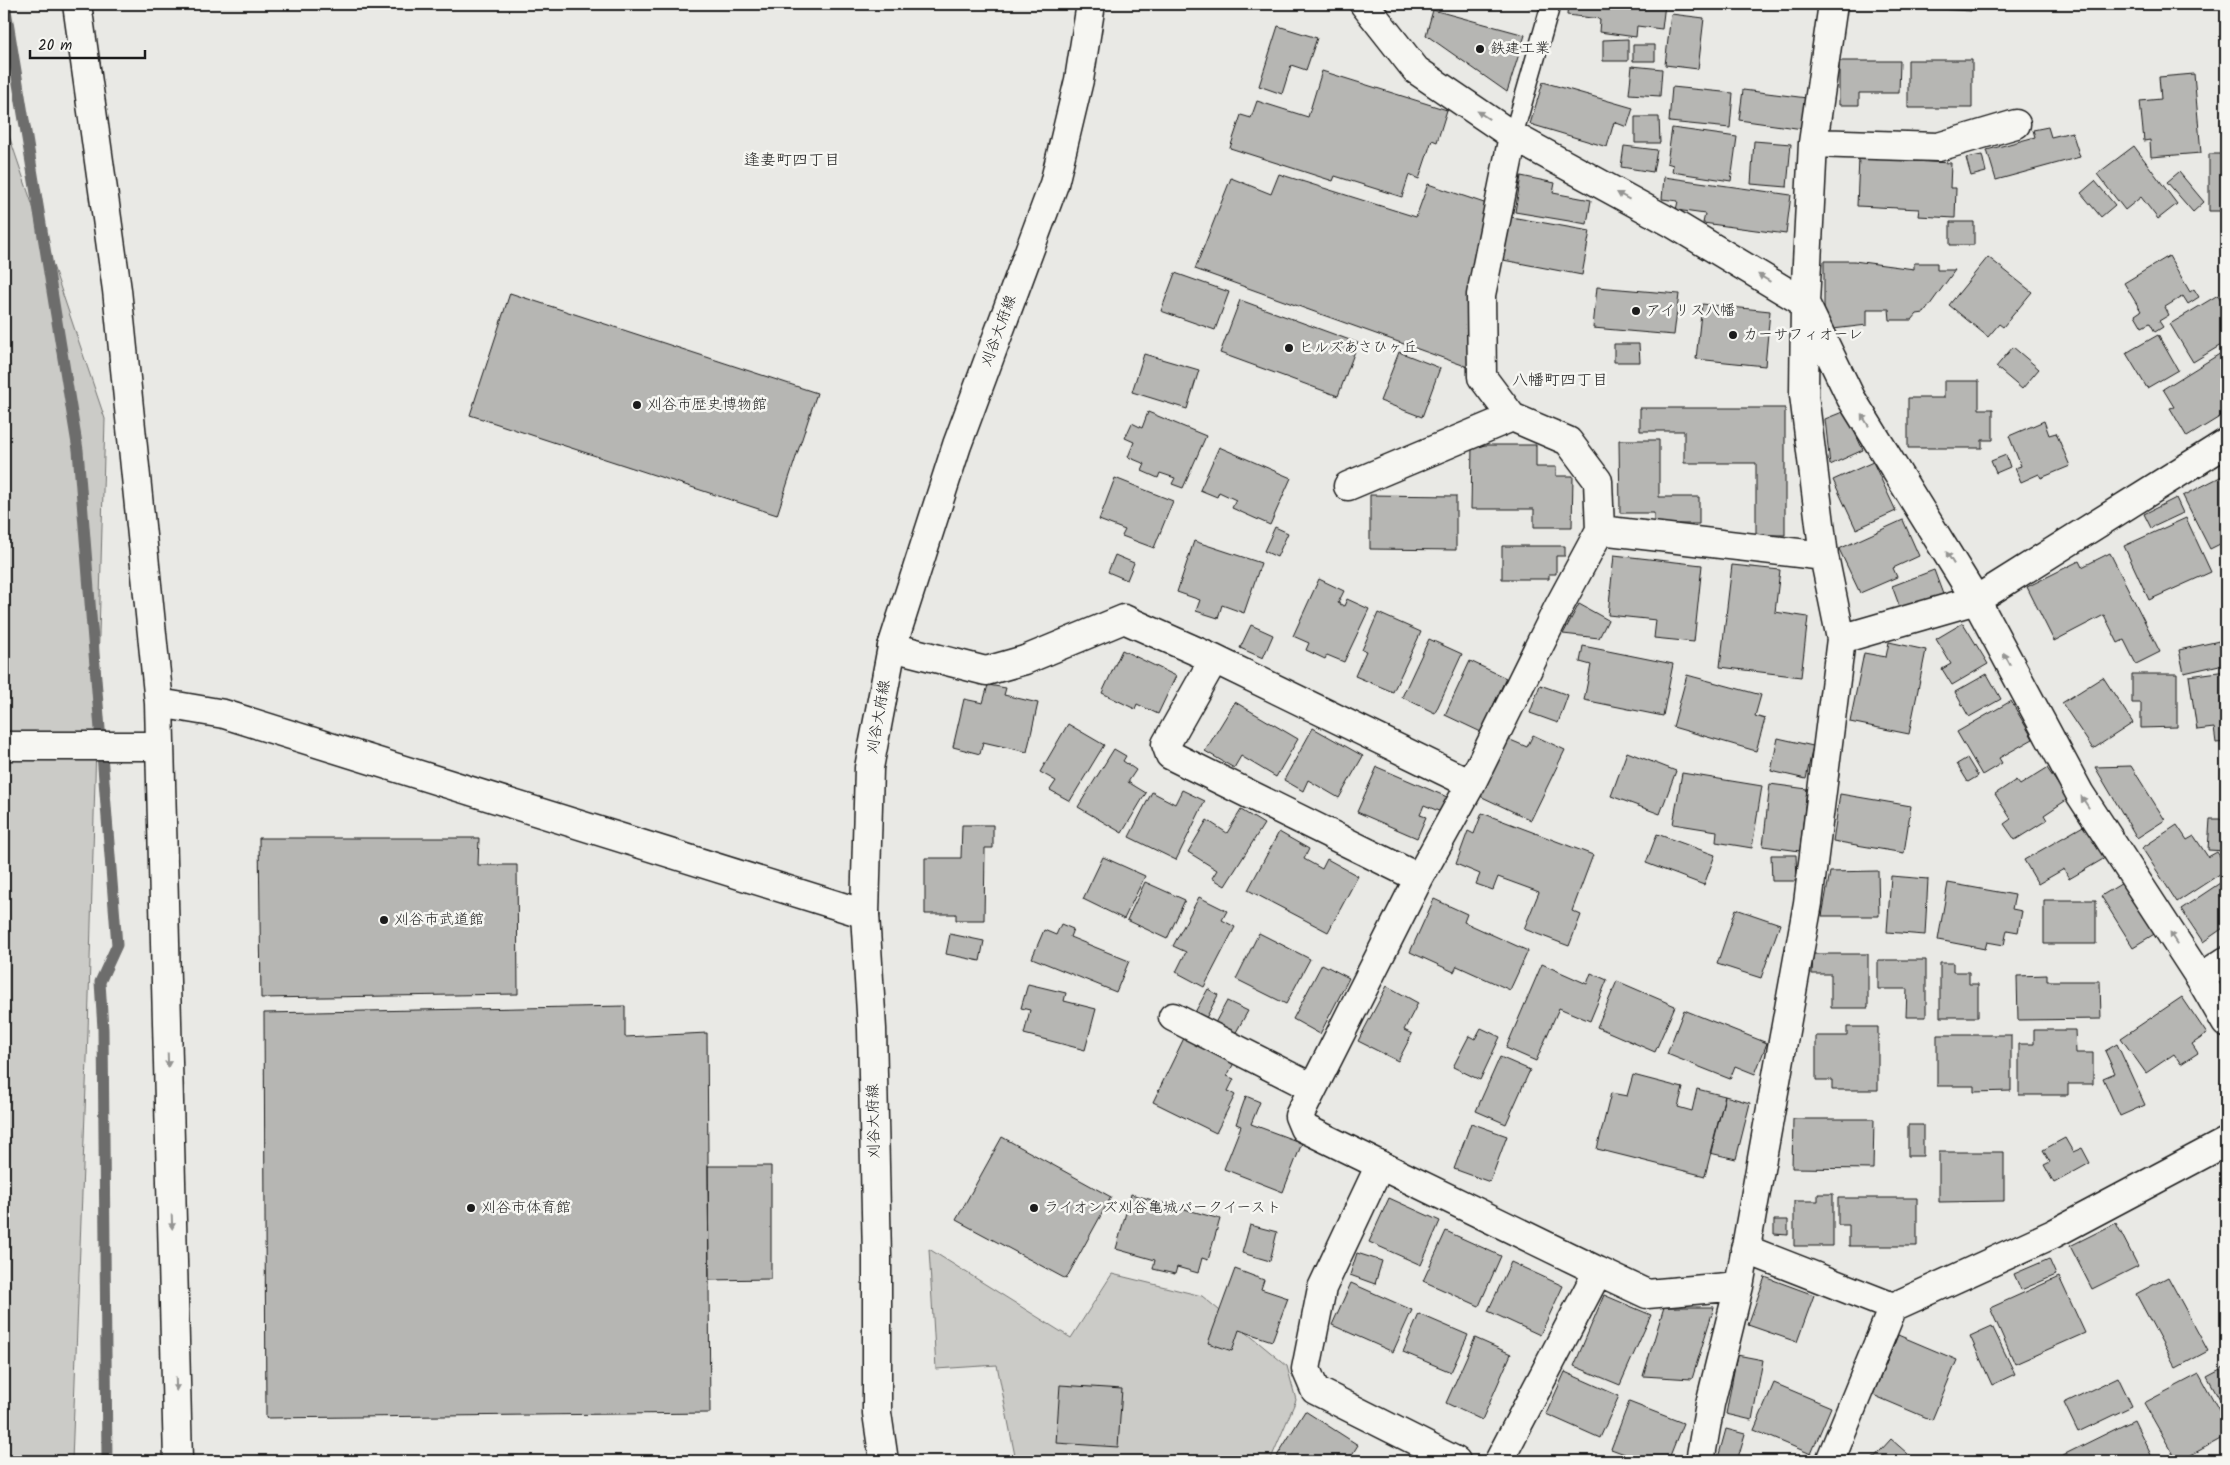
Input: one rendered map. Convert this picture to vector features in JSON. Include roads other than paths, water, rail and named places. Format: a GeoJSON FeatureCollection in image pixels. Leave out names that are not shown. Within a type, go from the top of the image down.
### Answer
{"type":"FeatureCollection","features":[{"type":"Feature","properties":{"kind":"street"},"geometry":{"type":"LineString","coordinates":[[77,4],[117,290],[159,703],[178,1461]]}},
{"type":"Feature","properties":{"kind":"street","name":"刈谷大府線"},"geometry":{"type":"LineString","coordinates":[[884,1461],[877,1413],[877,1258],[872,1038],[865,914],[870,768],[892,647],[957,445],[1054,184],[1079,80],[1091,4]]}},
{"type":"Feature","properties":{"kind":"street"},"geometry":{"type":"LineString","coordinates":[[1364,4],[1416,70],[1513,136],[1672,223],[1806,303],[1851,398],[1976,600],[2080,794],[2200,978],[2226,1022]]}},
{"type":"Feature","properties":{"kind":"street"},"geometry":{"type":"LineString","coordinates":[[1700,1461],[1710,1404],[1739,1286],[1808,903],[1841,639],[1824,556],[1804,394],[1813,143],[1833,4]]}},
{"type":"Feature","properties":{"kind":"street"},"geometry":{"type":"LineString","coordinates":[[1813,143],[1938,147],[2016,124]]}},
{"type":"Feature","properties":{"kind":"street"},"geometry":{"type":"LineString","coordinates":[[1513,136],[1481,295],[1482,377],[1512,417],[1568,441],[1598,482],[1600,530],[1557,610],[1471,784],[1420,878],[1299,1116],[1304,1128],[1647,1294],[1739,1286]]}},
{"type":"Feature","properties":{"kind":"street"},"geometry":{"type":"LineString","coordinates":[[1348,486],[1512,417]]}},
{"type":"Feature","properties":{"kind":"street"},"geometry":{"type":"LineString","coordinates":[[1841,639],[1976,600],[2226,443]]}},
{"type":"Feature","properties":{"kind":"street"},"geometry":{"type":"LineString","coordinates":[[1600,530],[1824,556]]}},
{"type":"Feature","properties":{"kind":"street"},"geometry":{"type":"LineString","coordinates":[[892,647],[986,671],[1025,660],[1124,619],[1214,659],[1471,784]]}},
{"type":"Feature","properties":{"kind":"street"},"geometry":{"type":"LineString","coordinates":[[1214,659],[1166,744],[1170,755],[1420,878]]}},
{"type":"Feature","properties":{"kind":"street"},"geometry":{"type":"LineString","coordinates":[[159,703],[224,714],[865,914]]}},
{"type":"Feature","properties":{"kind":"street"},"geometry":{"type":"LineString","coordinates":[[4,746],[160,746]]}},
{"type":"Feature","properties":{"kind":"street"},"geometry":{"type":"LineString","coordinates":[[2200,978],[2226,961]]}},
{"type":"Feature","properties":{"kind":"street"},"geometry":{"type":"LineString","coordinates":[[1173,1017],[1313,1088]]}},
{"type":"Feature","properties":{"kind":"street"},"geometry":{"type":"LineString","coordinates":[[1830,1461],[1893,1307],[2053,1234],[2226,1142]]}},
{"type":"Feature","properties":{"kind":"street"},"geometry":{"type":"LineString","coordinates":[[1380,1165],[1322,1288],[1306,1369],[1315,1390],[1456,1461]]}},
{"type":"Feature","properties":{"kind":"street"},"geometry":{"type":"LineString","coordinates":[[1745,1250],[1893,1307]]}},
{"type":"Feature","properties":{"kind":"street"},"geometry":{"type":"LineString","coordinates":[[1499,1461],[1598,1271]]}},
{"type":"Feature","properties":{"kind":"lane"},"geometry":{"type":"LineString","coordinates":[[1513,136],[1552,4]]}},
{"type":"Feature","properties":{"kind":"waterway"},"geometry":{"type":"LineString","coordinates":[[5,4],[78,450],[117,945],[100,982],[103,1029],[107,1461]]}},
{"type":"Feature","properties":{"kind":"place","name":"鉄建工業"},"geometry":{"type":"Point","coordinates":[1480,49]}},
{"type":"Feature","properties":{"kind":"place","name":"アイリス八幡"},"geometry":{"type":"Point","coordinates":[1636,311]}},
{"type":"Feature","properties":{"kind":"place","name":"カーサフィオーレ"},"geometry":{"type":"Point","coordinates":[1733,335]}},
{"type":"Feature","properties":{"kind":"place","name":"ヒルズあさひヶ丘"},"geometry":{"type":"Point","coordinates":[1289,348]}},
{"type":"Feature","properties":{"kind":"place","name":"刈谷市歴史博物館"},"geometry":{"type":"Point","coordinates":[637,405]}},
{"type":"Feature","properties":{"kind":"place","name":"刈谷市武道館"},"geometry":{"type":"Point","coordinates":[384,920]}},
{"type":"Feature","properties":{"kind":"place","name":"刈谷市体育館"},"geometry":{"type":"Point","coordinates":[471,1208]}},
{"type":"Feature","properties":{"kind":"place","name":"ライオンズ刈谷亀城パークイースト"},"geometry":{"type":"Point","coordinates":[1034,1208]}},
{"type":"Feature","properties":{"kind":"district","name":"逢妻町四丁目"},"geometry":{"type":"Point","coordinates":[792,160]}},
{"type":"Feature","properties":{"kind":"district","name":"八幡町四丁目"},"geometry":{"type":"Point","coordinates":[1560,380]}}]}
